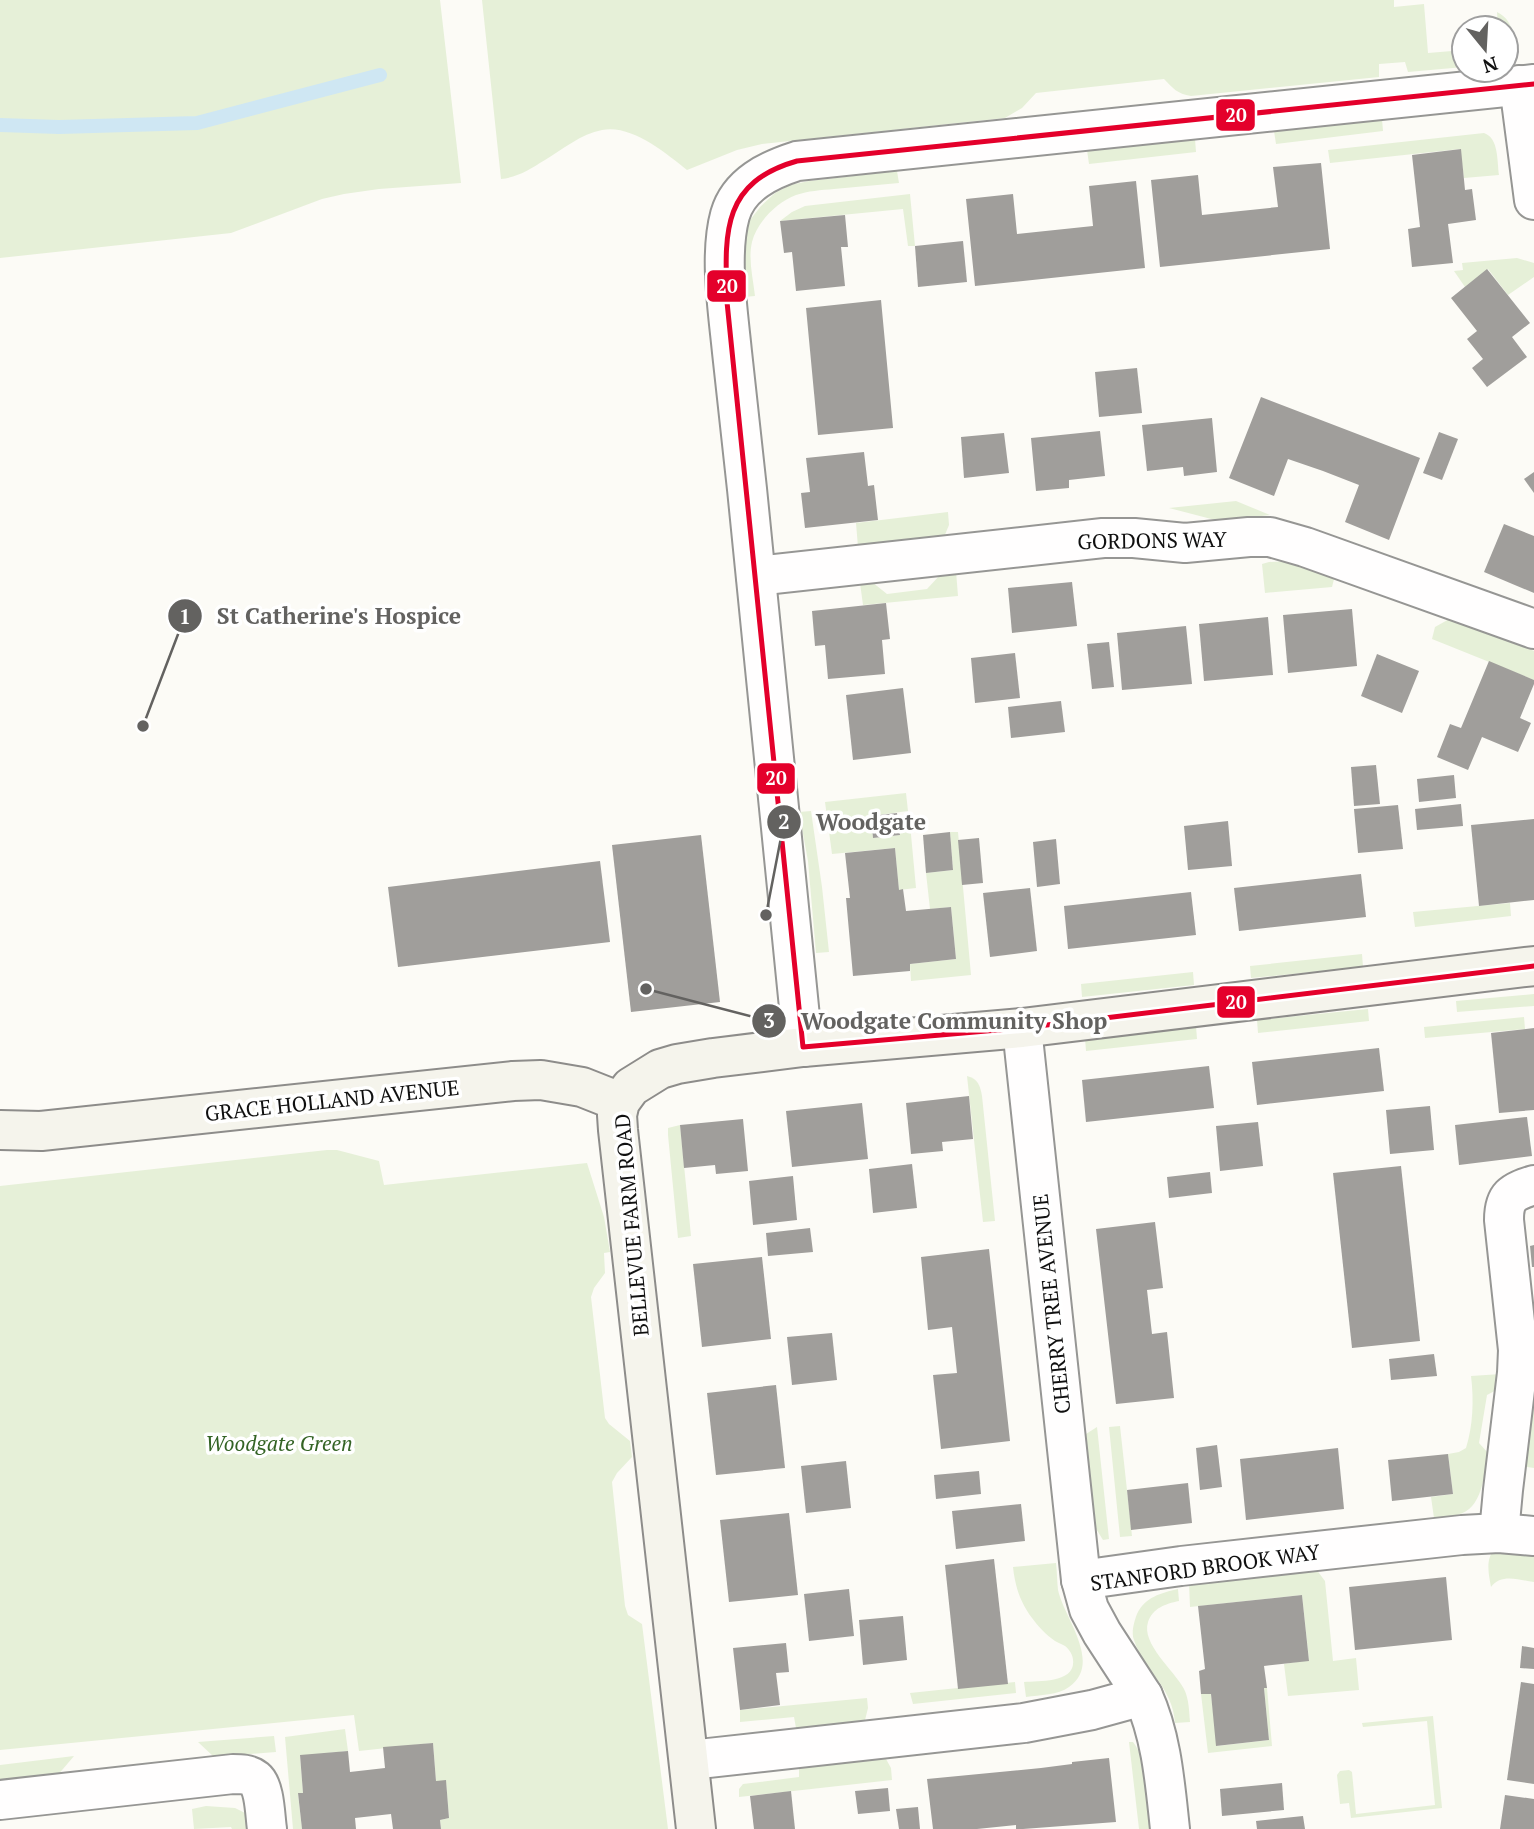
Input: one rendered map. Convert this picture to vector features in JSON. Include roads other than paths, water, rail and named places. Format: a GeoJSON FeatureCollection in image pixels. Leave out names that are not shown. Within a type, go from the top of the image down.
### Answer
{"type":"FeatureCollection","features":[{"type":"Feature","properties":{"kind":"street"},"geometry":{"type":"LineString","coordinates":[[803,1047],[727,302],[727,232],[731,212],[742,193],[756,178],[797,161],[1527,84],[1534,200]]}},
{"type":"Feature","properties":{"kind":"street","name":"GORDONS WAY"},"geometry":{"type":"LineString","coordinates":[[756,576],[1103,538],[1185,542],[1270,537],[1534,629]]}},
{"type":"Feature","properties":{"kind":"street","name":"BELLEVUE FARM ROAD"},"geometry":{"type":"LineString","coordinates":[[696,1829],[618,1130],[620,1102],[631,1087],[660,1069],[713,1058],[803,1047],[1022,1028],[1525,965]]}},
{"type":"Feature","properties":{"kind":"street","name":"CHERRY TREE AVENUE"},"geometry":{"type":"LineString","coordinates":[[1022,1028],[1081,1580]]}},
{"type":"Feature","properties":{"kind":"street","name":"GRACE HOLLAND AVENUE"},"geometry":{"type":"LineString","coordinates":[[0,1130],[41,1131],[513,1081],[541,1080],[582,1087],[620,1102]]}},
{"type":"Feature","properties":{"kind":"street","name":"GRACE HOLLAND AVENUE"},"geometry":{"type":"LineString","coordinates":[[0,1142],[41,1131]]}},
{"type":"Feature","properties":{"kind":"street"},"geometry":{"type":"LineString","coordinates":[[1517,1534],[1503,1490],[1518,1350],[1504,1207],[1511,1195],[1534,1185]]}},
{"type":"Feature","properties":{"kind":"street","name":"STANFORD BROOK WAY"},"geometry":{"type":"LineString","coordinates":[[1170,1829],[1151,1714],[1143,1696],[1089,1609],[1081,1580],[1181,1566],[1462,1535],[1517,1534]]}},
{"type":"Feature","properties":{"kind":"street"},"geometry":{"type":"LineString","coordinates":[[690,1760],[1024,1723],[1092,1710],[1143,1696]]}},
{"type":"Feature","properties":{"kind":"street"},"geometry":{"type":"LineString","coordinates":[[0,1800],[233,1774],[248,1775],[255,1778],[260,1785],[267,1829]]}},
{"type":"Feature","properties":{"kind":"waterway"},"geometry":{"type":"LineString","coordinates":[[0,125],[59,127],[197,123],[380,75]]}},
{"type":"Feature","properties":{"kind":"place","name":"St Catherine's Hospice"},"geometry":{"type":"Point","coordinates":[143,726]}},
{"type":"Feature","properties":{"kind":"place","name":"Woodgate"},"geometry":{"type":"Point","coordinates":[766,915]}},
{"type":"Feature","properties":{"kind":"place","name":"Woodgate Community Shop"},"geometry":{"type":"Point","coordinates":[646,989]}},
{"type":"Feature","properties":{"kind":"park label","name":"Woodgate Green"},"geometry":{"type":"Point","coordinates":[279,1443]}}]}
